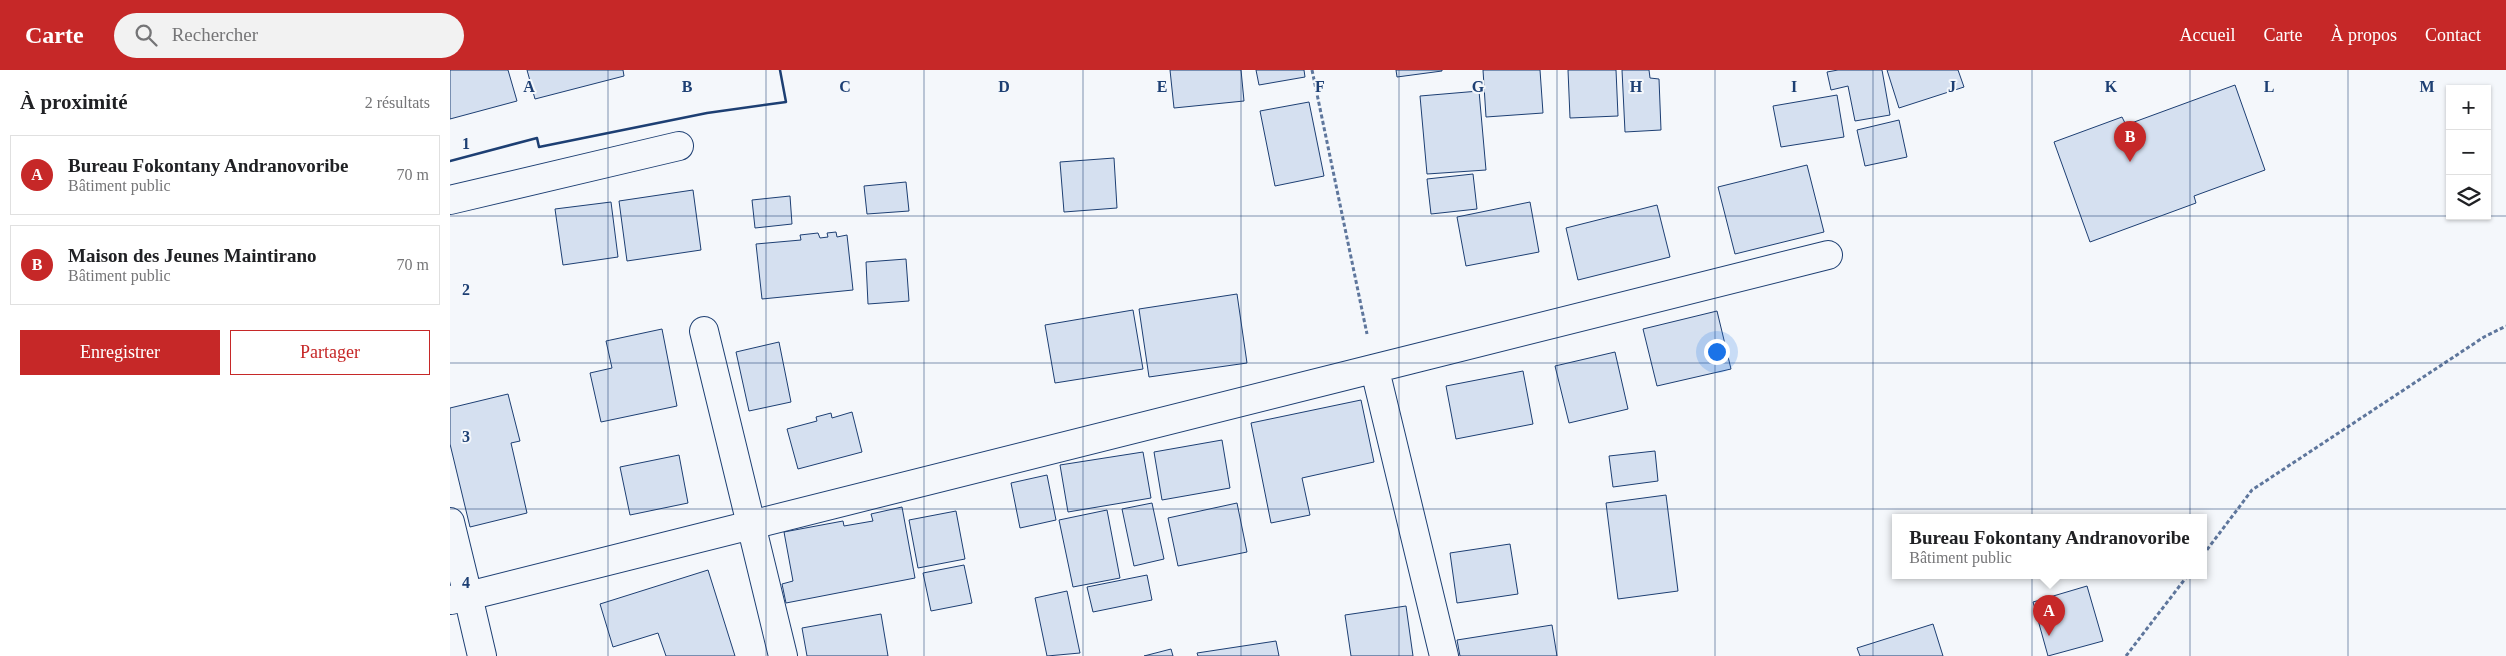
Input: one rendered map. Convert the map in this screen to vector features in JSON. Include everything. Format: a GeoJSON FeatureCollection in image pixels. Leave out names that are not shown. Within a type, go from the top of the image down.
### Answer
{"type":"FeatureCollection","features":[{"type":"Feature","properties":{"kind":"street"},"geometry":{"type":"LineString","coordinates":[[450,200],[678,146]]}},
{"type":"Feature","properties":{"kind":"street"},"geometry":{"type":"LineString","coordinates":[[459,598],[751,523],[1374,370],[1828,255]]}},
{"type":"Feature","properties":{"kind":"street"},"geometry":{"type":"LineString","coordinates":[[704,331],[783,656]]}},
{"type":"Feature","properties":{"kind":"street"},"geometry":{"type":"LineString","coordinates":[[1374,370],[1444,656]]}},
{"type":"Feature","properties":{"kind":"street"},"geometry":{"type":"LineString","coordinates":[[450,522],[459,598],[482,656]]}},
{"type":"Feature","properties":{"kind":"path"},"geometry":{"type":"LineString","coordinates":[[1312,70],[1374,370]]}},
{"type":"Feature","properties":{"kind":"path"},"geometry":{"type":"LineString","coordinates":[[2207,551],[2252,490],[2484,337],[2506,326]]}},
{"type":"Feature","properties":{"kind":"path"},"geometry":{"type":"LineString","coordinates":[[2126,656],[2185,579]]}},
{"type":"Feature","properties":{"kind":"building"},"geometry":{"type":"Polygon","coordinates":[[[450,70],[508,70],[517,101],[450,119],[450,70]]]}},
{"type":"Feature","properties":{"kind":"building"},"geometry":{"type":"Polygon","coordinates":[[[527,70],[623,70],[624,76],[535,99],[527,70]]]}},
{"type":"Feature","properties":{"kind":"building"},"geometry":{"type":"Polygon","coordinates":[[[1170,70],[1241,70],[1244,101],[1174,108],[1170,70]]]}},
{"type":"Feature","properties":{"kind":"building"},"geometry":{"type":"Polygon","coordinates":[[[1256,70],[1304,70],[1305,77],[1259,85],[1256,70]]]}},
{"type":"Feature","properties":{"kind":"building"},"geometry":{"type":"Polygon","coordinates":[[[1396,70],[1442,70],[1442,71],[1397,77],[1396,70]]]}},
{"type":"Feature","properties":{"kind":"building"},"geometry":{"type":"Polygon","coordinates":[[[1483,70],[1540,70],[1543,113],[1486,117],[1483,70]]]}},
{"type":"Feature","properties":{"kind":"building"},"geometry":{"type":"Polygon","coordinates":[[[1568,70],[1616,70],[1618,116],[1570,118],[1568,70]]]}},
{"type":"Feature","properties":{"kind":"building"},"geometry":{"type":"Polygon","coordinates":[[[1622,70],[1649,70],[1650,78],[1659,79],[1661,130],[1625,132],[1622,70]]]}},
{"type":"Feature","properties":{"kind":"building"},"geometry":{"type":"Polygon","coordinates":[[[1838,70],[1882,70],[1890,115],[1855,121],[1848,86],[1831,90],[1827,72],[1838,70]]]}},
{"type":"Feature","properties":{"kind":"building"},"geometry":{"type":"Polygon","coordinates":[[[1887,70],[1958,70],[1964,87],[1899,108],[1887,70]]]}},
{"type":"Feature","properties":{"kind":"building"},"geometry":{"type":"Polygon","coordinates":[[[2235,85],[2265,170],[2194,196],[2196,203],[2090,242],[2054,142],[2122,117],[2126,125],[2235,85]]]}},
{"type":"Feature","properties":{"kind":"building"},"geometry":{"type":"Polygon","coordinates":[[[1479,91],[1486,170],[1427,174],[1420,96],[1479,91]]]}},
{"type":"Feature","properties":{"kind":"building"},"geometry":{"type":"Polygon","coordinates":[[[1837,95],[1844,137],[1781,147],[1773,106],[1837,95]]]}},
{"type":"Feature","properties":{"kind":"building"},"geometry":{"type":"Polygon","coordinates":[[[1309,102],[1324,176],[1275,186],[1260,111],[1309,102]]]}},
{"type":"Feature","properties":{"kind":"building"},"geometry":{"type":"Polygon","coordinates":[[[1899,120],[1907,157],[1865,166],[1857,130],[1899,120]]]}},
{"type":"Feature","properties":{"kind":"building"},"geometry":{"type":"Polygon","coordinates":[[[1114,158],[1117,208],[1064,212],[1060,162],[1114,158]]]}},
{"type":"Feature","properties":{"kind":"building"},"geometry":{"type":"Polygon","coordinates":[[[1807,165],[1824,232],[1735,254],[1718,187],[1807,165]]]}},
{"type":"Feature","properties":{"kind":"building"},"geometry":{"type":"Polygon","coordinates":[[[1473,174],[1477,209],[1431,214],[1427,179],[1473,174]]]}},
{"type":"Feature","properties":{"kind":"building"},"geometry":{"type":"Polygon","coordinates":[[[906,182],[909,211],[867,214],[864,186],[906,182]]]}},
{"type":"Feature","properties":{"kind":"building"},"geometry":{"type":"Polygon","coordinates":[[[693,190],[701,250],[627,261],[619,201],[693,190]]]}},
{"type":"Feature","properties":{"kind":"building"},"geometry":{"type":"Polygon","coordinates":[[[790,196],[792,224],[755,228],[752,200],[790,196]]]}},
{"type":"Feature","properties":{"kind":"building"},"geometry":{"type":"Polygon","coordinates":[[[611,202],[618,257],[563,265],[555,209],[611,202]]]}},
{"type":"Feature","properties":{"kind":"building"},"geometry":{"type":"Polygon","coordinates":[[[1530,202],[1539,252],[1466,266],[1457,217],[1530,202]]]}},
{"type":"Feature","properties":{"kind":"building"},"geometry":{"type":"Polygon","coordinates":[[[1657,205],[1670,257],[1578,280],[1566,228],[1657,205]]]}},
{"type":"Feature","properties":{"kind":"building"},"geometry":{"type":"Polygon","coordinates":[[[836,232],[837,237],[847,235],[853,290],[762,299],[756,244],[801,240],[800,235],[818,233],[820,238],[828,237],[827,233],[836,232]]]}},
{"type":"Feature","properties":{"kind":"building"},"geometry":{"type":"Polygon","coordinates":[[[906,259],[909,301],[868,304],[866,262],[906,259]]]}},
{"type":"Feature","properties":{"kind":"building"},"geometry":{"type":"Polygon","coordinates":[[[1237,294],[1247,363],[1149,377],[1139,309],[1237,294]]]}},
{"type":"Feature","properties":{"kind":"building"},"geometry":{"type":"Polygon","coordinates":[[[1133,310],[1143,369],[1055,383],[1045,325],[1133,310]]]}},
{"type":"Feature","properties":{"kind":"building"},"geometry":{"type":"Polygon","coordinates":[[[1717,311],[1731,369],[1657,386],[1643,329],[1717,311]]]}},
{"type":"Feature","properties":{"kind":"building"},"geometry":{"type":"Polygon","coordinates":[[[662,329],[677,406],[601,422],[590,373],[612,368],[606,341],[662,329]]]}},
{"type":"Feature","properties":{"kind":"building"},"geometry":{"type":"Polygon","coordinates":[[[779,342],[791,402],[749,411],[736,352],[779,342]]]}},
{"type":"Feature","properties":{"kind":"building"},"geometry":{"type":"Polygon","coordinates":[[[1615,352],[1628,409],[1569,423],[1555,366],[1615,352]]]}},
{"type":"Feature","properties":{"kind":"building"},"geometry":{"type":"Polygon","coordinates":[[[1523,371],[1533,424],[1456,439],[1446,386],[1523,371]]]}},
{"type":"Feature","properties":{"kind":"building"},"geometry":{"type":"Polygon","coordinates":[[[508,394],[520,441],[511,443],[527,513],[470,527],[450,444],[450,408],[508,394]]]}},
{"type":"Feature","properties":{"kind":"building"},"geometry":{"type":"Polygon","coordinates":[[[1361,400],[1374,462],[1302,478],[1310,515],[1271,523],[1251,423],[1361,400]]]}},
{"type":"Feature","properties":{"kind":"building"},"geometry":{"type":"Polygon","coordinates":[[[852,412],[862,452],[798,469],[787,429],[817,421],[816,417],[831,413],[832,418],[852,412]]]}},
{"type":"Feature","properties":{"kind":"building"},"geometry":{"type":"Polygon","coordinates":[[[1222,440],[1230,488],[1162,500],[1154,452],[1222,440]]]}},
{"type":"Feature","properties":{"kind":"building"},"geometry":{"type":"Polygon","coordinates":[[[1655,451],[1658,481],[1613,487],[1609,456],[1655,451]]]}},
{"type":"Feature","properties":{"kind":"building"},"geometry":{"type":"Polygon","coordinates":[[[1143,452],[1151,498],[1068,512],[1060,465],[1143,452]]]}},
{"type":"Feature","properties":{"kind":"building"},"geometry":{"type":"Polygon","coordinates":[[[679,455],[688,503],[630,515],[620,467],[679,455]]]}},
{"type":"Feature","properties":{"kind":"building"},"geometry":{"type":"Polygon","coordinates":[[[1047,475],[1056,520],[1020,528],[1011,483],[1047,475]]]}},
{"type":"Feature","properties":{"kind":"building"},"geometry":{"type":"Polygon","coordinates":[[[1666,495],[1678,591],[1618,599],[1606,503],[1666,495]]]}},
{"type":"Feature","properties":{"kind":"building"},"geometry":{"type":"Polygon","coordinates":[[[1152,503],[1164,559],[1134,566],[1122,509],[1152,503]]]}},
{"type":"Feature","properties":{"kind":"building"},"geometry":{"type":"Polygon","coordinates":[[[1237,503],[1247,552],[1178,566],[1168,518],[1237,503]]]}},
{"type":"Feature","properties":{"kind":"building"},"geometry":{"type":"Polygon","coordinates":[[[902,507],[915,578],[786,603],[782,584],[793,581],[784,532],[843,521],[844,526],[873,521],[871,514],[902,507]]]}},
{"type":"Feature","properties":{"kind":"building"},"geometry":{"type":"Polygon","coordinates":[[[1107,510],[1120,578],[1073,587],[1059,520],[1107,510]]]}},
{"type":"Feature","properties":{"kind":"building"},"geometry":{"type":"Polygon","coordinates":[[[956,511],[965,559],[918,568],[909,520],[956,511]]]}},
{"type":"Feature","properties":{"kind":"building"},"geometry":{"type":"Polygon","coordinates":[[[1510,544],[1518,594],[1457,603],[1450,553],[1510,544]]]}},
{"type":"Feature","properties":{"kind":"building"},"geometry":{"type":"Polygon","coordinates":[[[964,565],[972,603],[931,611],[923,573],[964,565]]]}},
{"type":"Feature","properties":{"kind":"building"},"geometry":{"type":"Polygon","coordinates":[[[708,570],[735,656],[666,656],[658,633],[613,647],[600,604],[708,570]]]}},
{"type":"Feature","properties":{"kind":"building"},"geometry":{"type":"Polygon","coordinates":[[[1147,575],[1152,600],[1093,612],[1087,587],[1147,575]]]}},
{"type":"Feature","properties":{"kind":"building"},"geometry":{"type":"Polygon","coordinates":[[[2087,586],[2103,641],[2048,656],[2033,602],[2087,586]]]}},
{"type":"Feature","properties":{"kind":"building"},"geometry":{"type":"Polygon","coordinates":[[[1067,591],[1080,653],[1047,656],[1035,598],[1067,591]]]}},
{"type":"Feature","properties":{"kind":"building"},"geometry":{"type":"Polygon","coordinates":[[[1406,606],[1413,656],[1351,656],[1345,615],[1406,606]]]}},
{"type":"Feature","properties":{"kind":"building"},"geometry":{"type":"Polygon","coordinates":[[[881,614],[888,656],[807,656],[802,628],[881,614]]]}},
{"type":"Feature","properties":{"kind":"building"},"geometry":{"type":"Polygon","coordinates":[[[1933,624],[1943,656],[1860,656],[1857,648],[1933,624]]]}},
{"type":"Feature","properties":{"kind":"building"},"geometry":{"type":"Polygon","coordinates":[[[1552,625],[1557,656],[1460,656],[1457,640],[1552,625]]]}},
{"type":"Feature","properties":{"kind":"building"},"geometry":{"type":"Polygon","coordinates":[[[1276,641],[1279,656],[1198,656],[1197,653],[1276,641]]]}},
{"type":"Feature","properties":{"kind":"building"},"geometry":{"type":"Polygon","coordinates":[[[1171,649],[1173,656],[1144,656],[1171,649]]]}},
{"type":"Feature","properties":{"kind":"wall"},"geometry":{"type":"LineString","coordinates":[[450,161],[537,138],[539,147],[707,113],[786,102],[780,70]]}},
{"type":"Feature","properties":{"kind":"place","name":"Maison des Jeunes Maintirano"},"geometry":{"type":"Point","coordinates":[2130,162]}},
{"type":"Feature","properties":{"kind":"place","name":"Bureau Fokontany Andranovoribe"},"geometry":{"type":"Point","coordinates":[2049,636]}}]}
